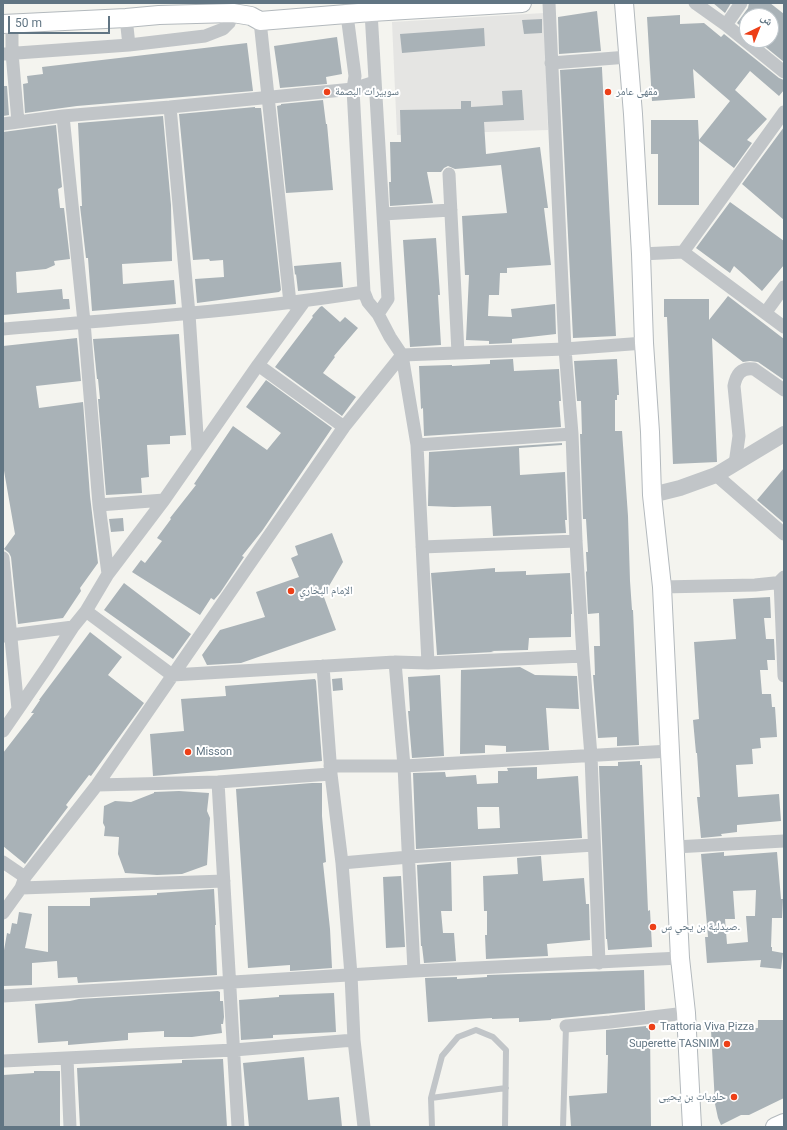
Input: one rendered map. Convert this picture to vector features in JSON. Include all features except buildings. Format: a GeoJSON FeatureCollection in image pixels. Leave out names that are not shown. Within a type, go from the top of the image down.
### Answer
{"type":"FeatureCollection","features":[{"type":"Feature","properties":{"kind":"main road"},"geometry":{"type":"LineString","coordinates":[[8,24],[159,15],[522,3]]}},
{"type":"Feature","properties":{"kind":"main road"},"geometry":{"type":"LineString","coordinates":[[624,3],[641,254],[652,495],[662,587],[680,958],[686,1013],[692,1127]]}},
{"type":"Feature","properties":{"kind":"main road"},"geometry":{"type":"LineString","coordinates":[[775,1127],[784,1123]]}},
{"type":"Feature","properties":{"kind":"street"},"geometry":{"type":"LineString","coordinates":[[549,3],[565,349],[572,434],[576,541],[583,656],[591,756],[598,963]]}},
{"type":"Feature","properties":{"kind":"street"},"geometry":{"type":"LineString","coordinates":[[695,3],[726,25],[784,72]]}},
{"type":"Feature","properties":{"kind":"street"},"geometry":{"type":"LineString","coordinates":[[726,25],[741,3]]}},
{"type":"Feature","properties":{"kind":"street"},"geometry":{"type":"LineString","coordinates":[[368,8],[375,82],[388,299],[378,314]]}},
{"type":"Feature","properties":{"kind":"street"},"geometry":{"type":"LineString","coordinates":[[349,9],[355,76],[353,88],[364,292],[368,302],[378,314],[390,337],[402,355],[417,445],[428,663]]}},
{"type":"Feature","properties":{"kind":"street"},"geometry":{"type":"LineString","coordinates":[[8,54],[129,45],[205,36],[223,29],[229,23],[249,13],[269,97],[290,303]]}},
{"type":"Feature","properties":{"kind":"street"},"geometry":{"type":"LineString","coordinates":[[126,18],[129,45]]}},
{"type":"Feature","properties":{"kind":"street"},"geometry":{"type":"LineString","coordinates":[[8,24],[8,54],[18,122]]}},
{"type":"Feature","properties":{"kind":"street"},"geometry":{"type":"LineString","coordinates":[[552,63],[628,57]]}},
{"type":"Feature","properties":{"kind":"street"},"geometry":{"type":"LineString","coordinates":[[3,124],[63,116],[170,107],[353,88],[375,82]]}},
{"type":"Feature","properties":{"kind":"street"},"geometry":{"type":"LineString","coordinates":[[170,107],[189,314],[198,450]]}},
{"type":"Feature","properties":{"kind":"street"},"geometry":{"type":"LineString","coordinates":[[682,252],[784,112]]}},
{"type":"Feature","properties":{"kind":"street"},"geometry":{"type":"LineString","coordinates":[[63,116],[84,322],[99,505],[108,574]]}},
{"type":"Feature","properties":{"kind":"street"},"geometry":{"type":"LineString","coordinates":[[449,174],[458,353]]}},
{"type":"Feature","properties":{"kind":"street"},"geometry":{"type":"LineString","coordinates":[[383,214],[451,210]]}},
{"type":"Feature","properties":{"kind":"street"},"geometry":{"type":"LineString","coordinates":[[641,254],[682,252],[766,312],[784,327]]}},
{"type":"Feature","properties":{"kind":"street"},"geometry":{"type":"LineString","coordinates":[[766,312],[784,287]]}},
{"type":"Feature","properties":{"kind":"street"},"geometry":{"type":"LineString","coordinates":[[3,329],[189,314],[304,302],[364,292]]}},
{"type":"Feature","properties":{"kind":"street"},"geometry":{"type":"LineString","coordinates":[[3,731],[73,627],[86,612],[108,574],[164,500],[304,302]]}},
{"type":"Feature","properties":{"kind":"street"},"geometry":{"type":"LineString","coordinates":[[3,913],[23,883],[97,784],[344,427],[402,355],[565,349],[644,343]]}},
{"type":"Feature","properties":{"kind":"street"},"geometry":{"type":"LineString","coordinates":[[258,365],[344,427]]}},
{"type":"Feature","properties":{"kind":"street"},"geometry":{"type":"LineString","coordinates":[[735,464],[739,436],[734,386],[738,374],[748,368],[754,369],[784,390]]}},
{"type":"Feature","properties":{"kind":"street"},"geometry":{"type":"LineString","coordinates":[[417,445],[572,434]]}},
{"type":"Feature","properties":{"kind":"street"},"geometry":{"type":"LineString","coordinates":[[652,495],[680,488],[716,475],[784,434]]}},
{"type":"Feature","properties":{"kind":"street"},"geometry":{"type":"LineString","coordinates":[[716,475],[784,534]]}},
{"type":"Feature","properties":{"kind":"street"},"geometry":{"type":"LineString","coordinates":[[99,505],[164,500]]}},
{"type":"Feature","properties":{"kind":"street"},"geometry":{"type":"LineString","coordinates":[[422,547],[576,541]]}},
{"type":"Feature","properties":{"kind":"street"},"geometry":{"type":"LineString","coordinates":[[3,558],[7,636],[18,709]]}},
{"type":"Feature","properties":{"kind":"street"},"geometry":{"type":"LineString","coordinates":[[662,587],[755,585],[783,580],[784,676]]}},
{"type":"Feature","properties":{"kind":"street"},"geometry":{"type":"LineString","coordinates":[[86,612],[172,675],[396,662],[428,663],[583,656]]}},
{"type":"Feature","properties":{"kind":"street"},"geometry":{"type":"LineString","coordinates":[[7,636],[73,627]]}},
{"type":"Feature","properties":{"kind":"street"},"geometry":{"type":"LineString","coordinates":[[396,662],[404,766],[414,971]]}},
{"type":"Feature","properties":{"kind":"street"},"geometry":{"type":"LineString","coordinates":[[323,666],[330,770],[342,863],[351,975],[354,1040],[364,1127]]}},
{"type":"Feature","properties":{"kind":"street"},"geometry":{"type":"LineString","coordinates":[[97,784],[218,782],[330,770],[670,751]]}},
{"type":"Feature","properties":{"kind":"street"},"geometry":{"type":"LineString","coordinates":[[218,782],[238,1127]]}},
{"type":"Feature","properties":{"kind":"street"},"geometry":{"type":"LineString","coordinates":[[675,847],[784,841]]}},
{"type":"Feature","properties":{"kind":"street"},"geometry":{"type":"LineString","coordinates":[[342,863],[408,857],[594,845]]}},
{"type":"Feature","properties":{"kind":"street"},"geometry":{"type":"LineString","coordinates":[[3,862],[23,883],[224,881]]}},
{"type":"Feature","properties":{"kind":"street"},"geometry":{"type":"LineString","coordinates":[[3,996],[414,971],[680,958]]}},
{"type":"Feature","properties":{"kind":"street"},"geometry":{"type":"LineString","coordinates":[[566,1026],[686,1013]]}},
{"type":"Feature","properties":{"kind":"street"},"geometry":{"type":"LineString","coordinates":[[3,1061],[234,1050],[354,1040]]}},
{"type":"Feature","properties":{"kind":"street"},"geometry":{"type":"LineString","coordinates":[[67,1058],[70,1127]]}},
{"type":"Feature","properties":{"kind":"lane"},"geometry":{"type":"LineString","coordinates":[[563,1127],[566,1026]]}},
{"type":"Feature","properties":{"kind":"lane"},"geometry":{"type":"LineString","coordinates":[[432,1127],[430,1098],[442,1056],[458,1037],[476,1030],[493,1037],[506,1050],[505,1127]]}},
{"type":"Feature","properties":{"kind":"lane"},"geometry":{"type":"LineString","coordinates":[[430,1098],[506,1088]]}},
{"type":"Feature","properties":{"kind":"shaded area"},"geometry":{"type":"Polygon","coordinates":[[[544,13],[548,130],[397,135],[392,22],[544,13]]]}},
{"type":"Feature","properties":{"kind":"place","name":"سوبيرات البصمة"},"geometry":{"type":"Point","coordinates":[327,92]}},
{"type":"Feature","properties":{"kind":"place","name":"مقهى عامر"},"geometry":{"type":"Point","coordinates":[608,92]}},
{"type":"Feature","properties":{"kind":"place","name":"الإمام البخاري"},"geometry":{"type":"Point","coordinates":[291,591]}},
{"type":"Feature","properties":{"kind":"place","name":"Misson"},"geometry":{"type":"Point","coordinates":[188,752]}},
{"type":"Feature","properties":{"kind":"place","name":"صيدلية بن يحي س."},"geometry":{"type":"Point","coordinates":[653,927]}},
{"type":"Feature","properties":{"kind":"place","name":"Trattoria Viva Pizza"},"geometry":{"type":"Point","coordinates":[652,1027]}},
{"type":"Feature","properties":{"kind":"place","name":"Superette TASNIM"},"geometry":{"type":"Point","coordinates":[727,1044]}},
{"type":"Feature","properties":{"kind":"place","name":"حلويات بن يحيى"},"geometry":{"type":"Point","coordinates":[734,1097]}}]}
